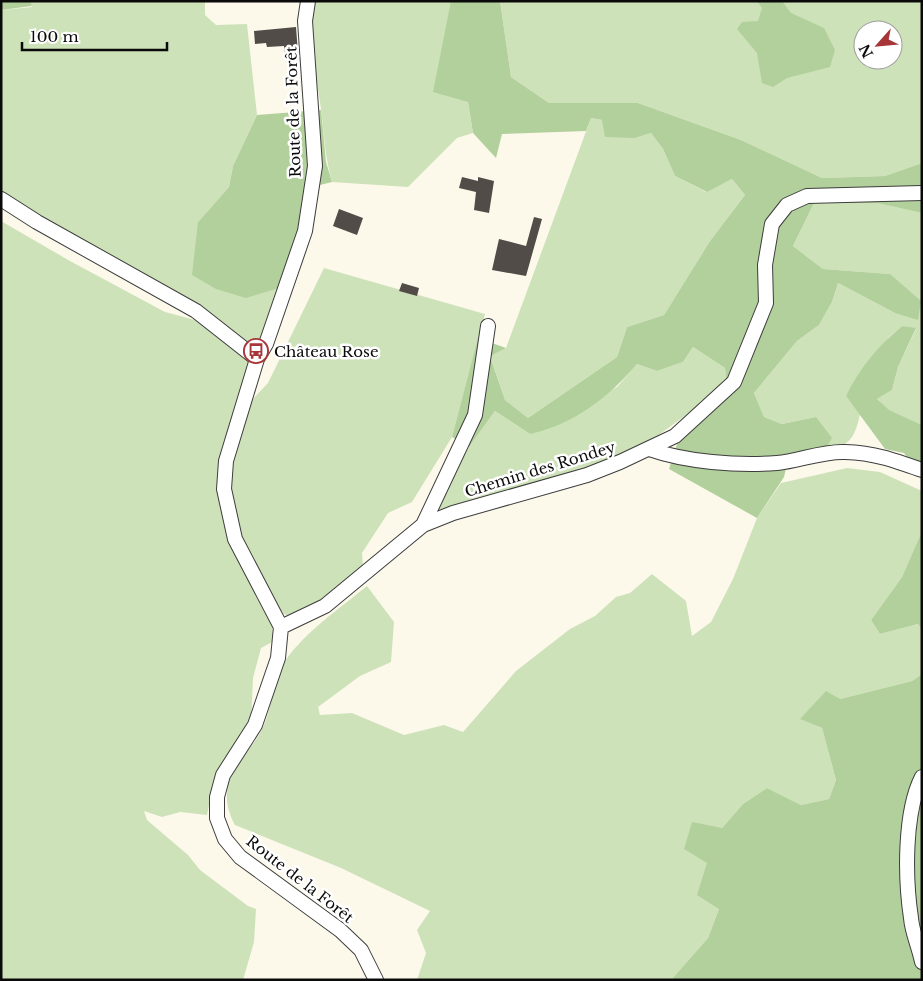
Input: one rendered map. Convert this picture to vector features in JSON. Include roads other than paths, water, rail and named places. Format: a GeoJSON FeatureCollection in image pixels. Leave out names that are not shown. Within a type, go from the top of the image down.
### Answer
{"type":"FeatureCollection","features":[{"type":"Feature","properties":{"kind":"street","name":"Route de la Forêt"},"geometry":{"type":"LineString","coordinates":[[308,1],[305,21],[315,166],[306,231],[266,344],[257,359],[226,461],[224,489],[235,539],[265,592],[281,627],[278,658],[255,725],[222,775],[217,797],[217,818],[225,839],[240,857],[340,930],[361,950],[376,980]]}},
{"type":"Feature","properties":{"kind":"street","name":"Chemin des Rondey"},"geometry":{"type":"LineString","coordinates":[[281,627],[325,606],[423,525],[453,512],[587,475],[675,436],[734,382],[766,303],[765,265],[772,224],[786,205],[807,196],[922,193]]}},
{"type":"Feature","properties":{"kind":"street"},"geometry":{"type":"LineString","coordinates":[[1,199],[37,222],[196,311],[257,359]]}},
{"type":"Feature","properties":{"kind":"street"},"geometry":{"type":"LineString","coordinates":[[423,525],[475,416],[488,326]]}},
{"type":"Feature","properties":{"kind":"street"},"geometry":{"type":"LineString","coordinates":[[649,449],[668,456],[702,461],[777,463],[842,452],[879,455],[922,470]]}},
{"type":"Feature","properties":{"kind":"street"},"geometry":{"type":"LineString","coordinates":[[922,777],[915,791],[910,822],[908,886],[911,919],[922,962]]}},
{"type":"Feature","properties":{"kind":"place","name":"Château Rose"},"geometry":{"type":"Point","coordinates":[256,351]}}]}
